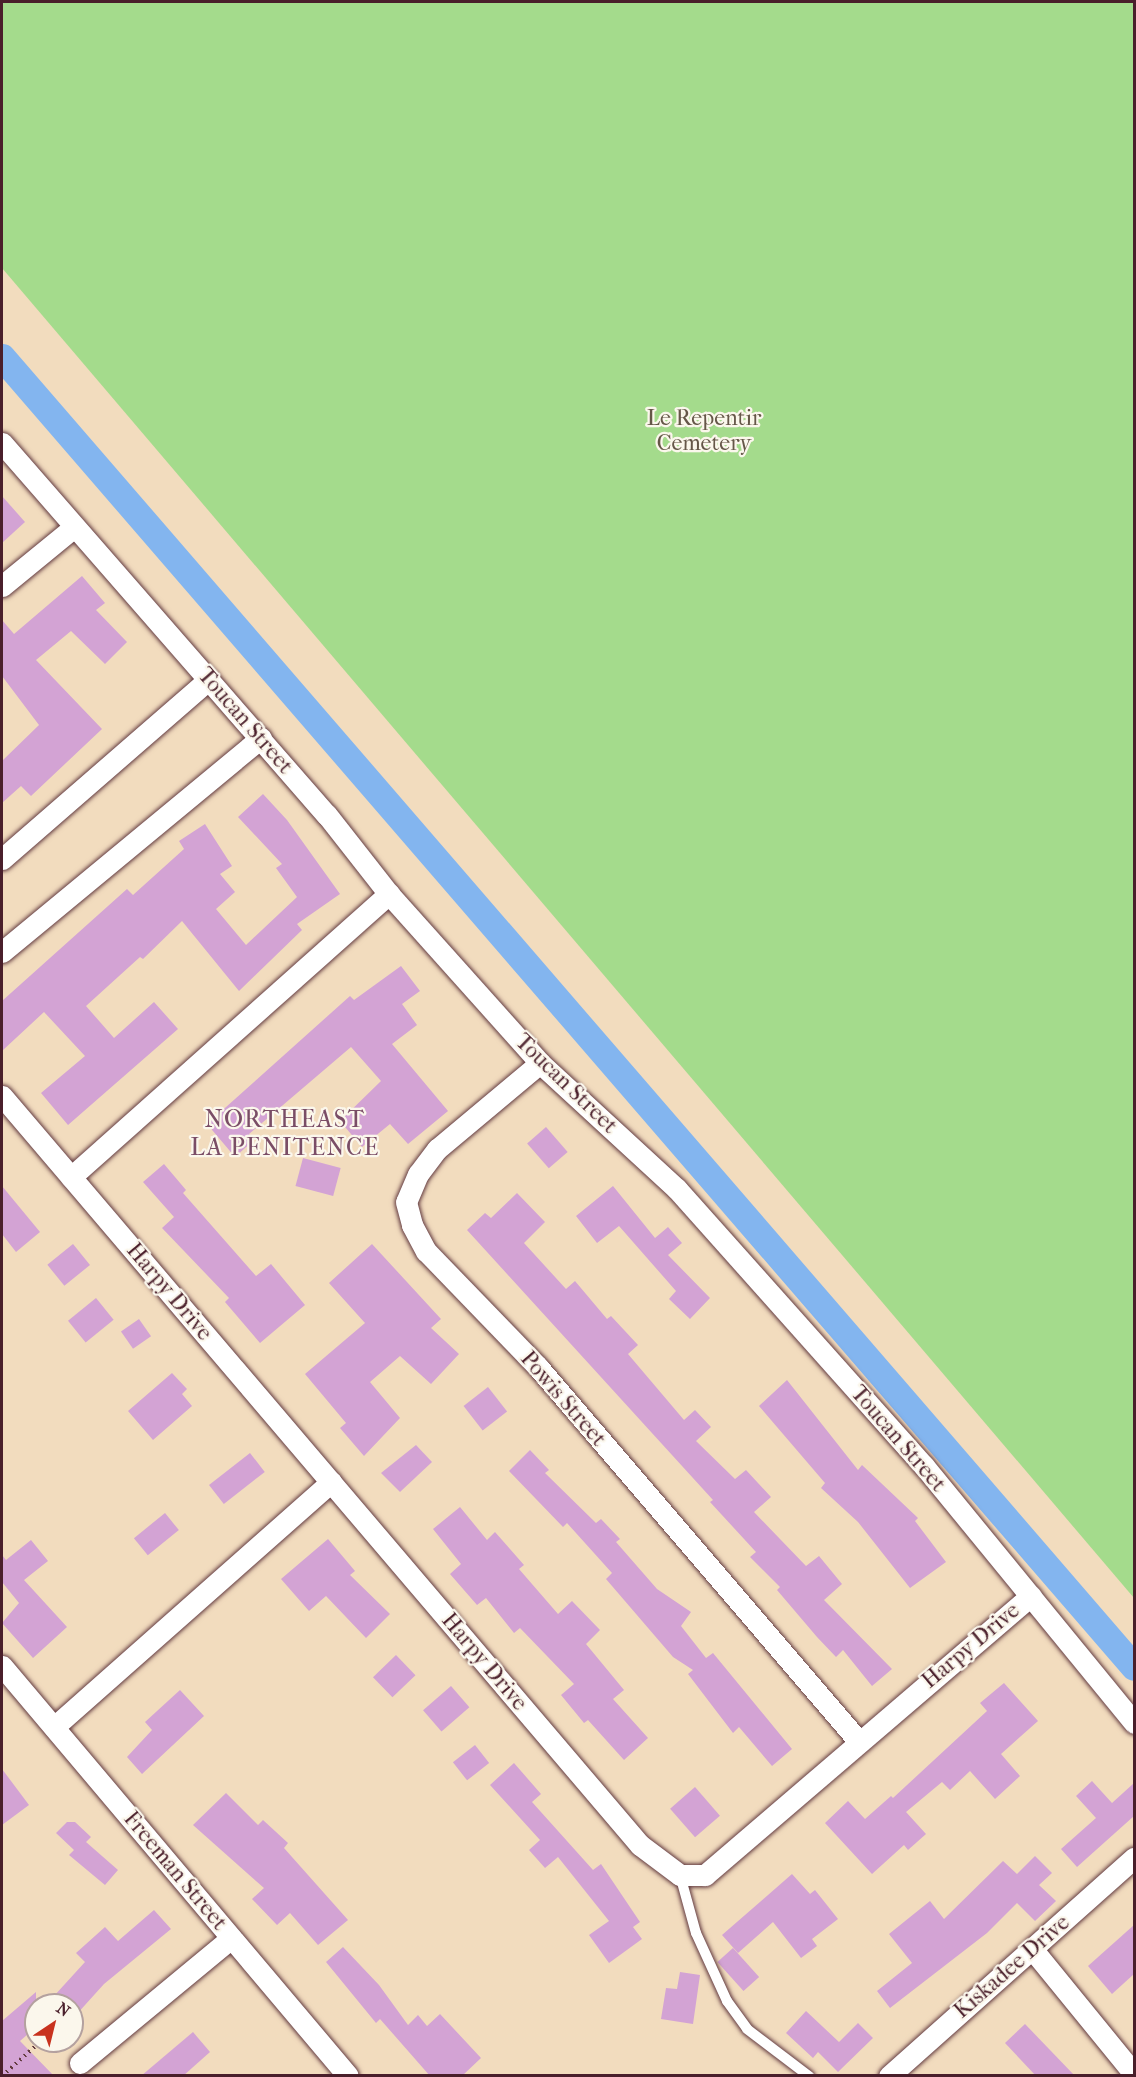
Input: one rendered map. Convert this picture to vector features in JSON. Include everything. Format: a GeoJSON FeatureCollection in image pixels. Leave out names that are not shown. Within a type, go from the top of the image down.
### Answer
{"type":"FeatureCollection","features":[{"type":"Feature","properties":{"kind":"street","name":"Toucan Street"},"geometry":{"type":"LineString","coordinates":[[2,443],[261,738],[389,894],[540,1063],[677,1188],[924,1466],[1134,1723]]}},
{"type":"Feature","properties":{"kind":"street"},"geometry":{"type":"LineString","coordinates":[[2,586],[74,527]]}},
{"type":"Feature","properties":{"kind":"street"},"geometry":{"type":"LineString","coordinates":[[2,859],[209,679]]}},
{"type":"Feature","properties":{"kind":"street"},"geometry":{"type":"LineString","coordinates":[[2,952],[261,738]]}},
{"type":"Feature","properties":{"kind":"street"},"geometry":{"type":"LineString","coordinates":[[71,1177],[389,894]]}},
{"type":"Feature","properties":{"kind":"street","name":"Powis Street"},"geometry":{"type":"LineString","coordinates":[[540,1063],[438,1149],[418,1174],[406,1202],[412,1225],[426,1251],[538,1367],[858,1741]]}},
{"type":"Feature","properties":{"kind":"street","name":"Harpy Drive"},"geometry":{"type":"LineString","coordinates":[[2,1096],[640,1845],[680,1875],[705,1875],[858,1741],[1030,1596]]}},
{"type":"Feature","properties":{"kind":"street"},"geometry":{"type":"LineString","coordinates":[[54,1727],[331,1482]]}},
{"type":"Feature","properties":{"kind":"street","name":"Freeman Street"},"geometry":{"type":"LineString","coordinates":[[2,1666],[348,2076]]}},
{"type":"Feature","properties":{"kind":"street","name":"Kiskadee Drive"},"geometry":{"type":"LineString","coordinates":[[889,2076],[1134,1858]]}},
{"type":"Feature","properties":{"kind":"street"},"geometry":{"type":"LineString","coordinates":[[80,2062],[231,1938]]}},
{"type":"Feature","properties":{"kind":"street"},"geometry":{"type":"LineString","coordinates":[[1033,1950],[1134,2074]]}},
{"type":"Feature","properties":{"kind":"lane"},"geometry":{"type":"LineString","coordinates":[[680,1875],[696,1933],[727,2001],[747,2029],[809,2076]]}},
{"type":"Feature","properties":{"kind":"path"},"geometry":{"type":"LineString","coordinates":[[2,2076],[40,2042],[80,2062]]}},
{"type":"Feature","properties":{"kind":"green space","name":"Le Repentir Cemetery"},"geometry":{"type":"Polygon","coordinates":[[[2,2],[1134,2],[1134,1598],[2,268],[2,2]]]}},
{"type":"Feature","properties":{"kind":"building"},"geometry":{"type":"Polygon","coordinates":[[[2,496],[25,522],[2,543],[2,496]]]}},
{"type":"Feature","properties":{"kind":"building"},"geometry":{"type":"Polygon","coordinates":[[[82,576],[105,603],[96,610],[127,642],[105,664],[71,631],[36,660],[102,729],[31,796],[21,786],[2,803],[2,761],[39,725],[2,676],[2,620],[14,634],[82,576]]]}},
{"type":"Feature","properties":{"kind":"building"},"geometry":{"type":"Polygon","coordinates":[[[263,794],[287,820],[340,894],[297,924],[302,930],[239,991],[182,921],[143,959],[140,957],[86,1006],[114,1038],[154,1002],[178,1029],[68,1125],[41,1093],[85,1056],[44,1012],[2,1051],[2,1001],[127,889],[133,895],[184,849],[179,841],[205,824],[232,866],[220,874],[235,892],[216,909],[246,945],[297,897],[276,868],[282,864],[238,817],[263,794]]]}},
{"type":"Feature","properties":{"kind":"building"},"geometry":{"type":"Polygon","coordinates":[[[401,966],[420,991],[402,1004],[417,1025],[392,1044],[448,1111],[408,1144],[390,1124],[362,1147],[340,1121],[381,1081],[351,1047],[249,1134],[254,1140],[235,1157],[207,1124],[350,996],[354,1000],[401,966]]]}},
{"type":"Feature","properties":{"kind":"building"},"geometry":{"type":"Polygon","coordinates":[[[546,1127],[568,1152],[549,1168],[527,1143],[546,1127]]]}},
{"type":"Feature","properties":{"kind":"building"},"geometry":{"type":"Polygon","coordinates":[[[303,1158],[341,1168],[333,1196],[295,1186],[303,1158]]]}},
{"type":"Feature","properties":{"kind":"building"},"geometry":{"type":"Polygon","coordinates":[[[164,1164],[186,1190],[183,1193],[256,1276],[271,1264],[305,1305],[260,1343],[225,1302],[229,1298],[162,1228],[174,1217],[143,1182],[164,1164]]]}},
{"type":"Feature","properties":{"kind":"building"},"geometry":{"type":"Polygon","coordinates":[[[2,1186],[40,1232],[16,1252],[2,1234],[2,1186]]]}},
{"type":"Feature","properties":{"kind":"building"},"geometry":{"type":"Polygon","coordinates":[[[613,1186],[655,1238],[668,1227],[682,1243],[668,1255],[710,1298],[690,1319],[669,1299],[676,1291],[619,1226],[597,1243],[576,1216],[613,1186]]]}},
{"type":"Feature","properties":{"kind":"building"},"geometry":{"type":"Polygon","coordinates":[[[517,1193],[545,1222],[524,1243],[566,1289],[575,1281],[607,1319],[611,1316],[638,1345],[628,1354],[684,1420],[695,1410],[711,1427],[696,1441],[735,1479],[746,1470],[771,1497],[754,1512],[806,1566],[819,1556],[842,1584],[824,1600],[892,1669],[872,1686],[843,1650],[836,1657],[817,1637],[777,1590],[780,1587],[750,1557],[756,1552],[710,1502],[713,1500],[467,1230],[485,1213],[491,1218],[517,1193]]]}},
{"type":"Feature","properties":{"kind":"building"},"geometry":{"type":"Polygon","coordinates":[[[73,1244],[90,1265],[64,1286],[47,1265],[73,1244]]]}},
{"type":"Feature","properties":{"kind":"building"},"geometry":{"type":"Polygon","coordinates":[[[372,1244],[441,1319],[431,1328],[459,1354],[431,1384],[400,1356],[370,1382],[400,1418],[364,1456],[340,1428],[346,1423],[305,1374],[365,1323],[329,1283],[372,1244]]]}},
{"type":"Feature","properties":{"kind":"building"},"geometry":{"type":"Polygon","coordinates":[[[96,1298],[114,1320],[86,1342],[68,1321],[96,1298]]]}},
{"type":"Feature","properties":{"kind":"building"},"geometry":{"type":"Polygon","coordinates":[[[139,1319],[151,1336],[133,1349],[121,1332],[139,1319]]]}},
{"type":"Feature","properties":{"kind":"building"},"geometry":{"type":"Polygon","coordinates":[[[172,1373],[187,1389],[182,1394],[192,1406],[153,1440],[128,1411],[172,1373]]]}},
{"type":"Feature","properties":{"kind":"building"},"geometry":{"type":"Polygon","coordinates":[[[787,1380],[858,1470],[862,1465],[918,1518],[915,1521],[946,1562],[910,1588],[858,1522],[821,1488],[825,1483],[759,1406],[787,1380]]]}},
{"type":"Feature","properties":{"kind":"building"},"geometry":{"type":"Polygon","coordinates":[[[488,1387],[507,1411],[483,1431],[464,1406],[488,1387]]]}},
{"type":"Feature","properties":{"kind":"building"},"geometry":{"type":"Polygon","coordinates":[[[416,1445],[432,1462],[400,1492],[381,1473],[416,1445]]]}},
{"type":"Feature","properties":{"kind":"building"},"geometry":{"type":"Polygon","coordinates":[[[530,1450],[549,1470],[545,1473],[596,1523],[601,1519],[620,1539],[616,1542],[657,1589],[691,1612],[681,1626],[706,1658],[713,1653],[792,1749],[772,1766],[739,1727],[733,1733],[688,1674],[693,1670],[673,1657],[606,1579],[612,1573],[567,1523],[563,1527],[509,1471],[530,1450]]]}},
{"type":"Feature","properties":{"kind":"building"},"geometry":{"type":"Polygon","coordinates":[[[250,1453],[265,1472],[224,1504],[209,1485],[250,1453]]]}},
{"type":"Feature","properties":{"kind":"building"},"geometry":{"type":"Polygon","coordinates":[[[460,1507],[487,1540],[495,1532],[524,1565],[519,1569],[558,1614],[572,1601],[600,1630],[586,1644],[624,1690],[613,1699],[648,1738],[624,1760],[588,1720],[584,1723],[561,1695],[574,1684],[520,1628],[514,1633],[486,1598],[477,1605],[450,1574],[461,1564],[433,1529],[460,1507]]]}},
{"type":"Feature","properties":{"kind":"building"},"geometry":{"type":"Polygon","coordinates":[[[165,1513],[179,1530],[148,1555],[134,1538],[165,1513]]]}},
{"type":"Feature","properties":{"kind":"building"},"geometry":{"type":"Polygon","coordinates":[[[328,1539],[355,1571],[350,1575],[390,1614],[366,1638],[326,1596],[309,1611],[281,1579],[328,1539]]]}},
{"type":"Feature","properties":{"kind":"building"},"geometry":{"type":"Polygon","coordinates":[[[31,1540],[48,1561],[24,1580],[67,1627],[33,1658],[2,1623],[19,1603],[2,1582],[2,1555],[6,1560],[31,1540]]]}},
{"type":"Feature","properties":{"kind":"building"},"geometry":{"type":"Polygon","coordinates":[[[396,1655],[415,1675],[392,1697],[373,1677],[396,1655]]]}},
{"type":"Feature","properties":{"kind":"building"},"geometry":{"type":"Polygon","coordinates":[[[1004,1683],[1038,1721],[1001,1754],[1020,1776],[995,1799],[970,1771],[950,1790],[942,1782],[906,1812],[926,1834],[908,1850],[904,1845],[872,1874],[825,1823],[848,1801],[865,1819],[891,1796],[893,1798],[987,1711],[980,1703],[1004,1683]]]}},
{"type":"Feature","properties":{"kind":"building"},"geometry":{"type":"Polygon","coordinates":[[[451,1686],[469,1707],[441,1731],[423,1710],[451,1686]]]}},
{"type":"Feature","properties":{"kind":"building"},"geometry":{"type":"Polygon","coordinates":[[[180,1690],[204,1716],[142,1774],[127,1757],[152,1730],[145,1722],[180,1690]]]}},
{"type":"Feature","properties":{"kind":"building"},"geometry":{"type":"Polygon","coordinates":[[[475,1745],[489,1763],[467,1780],[453,1762],[475,1745]]]}},
{"type":"Feature","properties":{"kind":"building"},"geometry":{"type":"Polygon","coordinates":[[[514,1763],[541,1794],[532,1802],[593,1870],[601,1864],[640,1922],[633,1927],[642,1939],[609,1963],[589,1935],[609,1921],[558,1857],[545,1868],[529,1850],[540,1840],[490,1785],[514,1763]]]}},
{"type":"Feature","properties":{"kind":"building"},"geometry":{"type":"Polygon","coordinates":[[[2,1769],[29,1805],[2,1825],[2,1769]]]}},
{"type":"Feature","properties":{"kind":"building"},"geometry":{"type":"Polygon","coordinates":[[[1092,1781],[1112,1803],[1134,1783],[1134,1816],[1077,1867],[1061,1849],[1096,1818],[1076,1796],[1092,1781]]]}},
{"type":"Feature","properties":{"kind":"building"},"geometry":{"type":"Polygon","coordinates":[[[695,1787],[720,1816],[695,1837],[670,1809],[695,1787]]]}},
{"type":"Feature","properties":{"kind":"building"},"geometry":{"type":"Polygon","coordinates":[[[226,1793],[258,1825],[263,1820],[288,1843],[284,1848],[348,1920],[318,1945],[290,1913],[277,1925],[252,1899],[264,1888],[193,1825],[226,1793]]]}},
{"type":"Feature","properties":{"kind":"building"},"geometry":{"type":"Polygon","coordinates":[[[67,1822],[75,1822],[91,1837],[86,1842],[118,1870],[105,1885],[69,1855],[74,1850],[56,1833],[67,1822]]]}},
{"type":"Feature","properties":{"kind":"building"},"geometry":{"type":"Polygon","coordinates":[[[1035,1856],[1052,1873],[1039,1885],[1056,1901],[1035,1921],[1017,1903],[987,1933],[890,2008],[877,1991],[912,1963],[889,1934],[930,1901],[944,1919],[1003,1861],[1017,1874],[1035,1856]]]}},
{"type":"Feature","properties":{"kind":"building"},"geometry":{"type":"Polygon","coordinates":[[[792,1874],[810,1894],[815,1890],[838,1919],[812,1939],[817,1946],[801,1958],[773,1922],[738,1953],[722,1935],[792,1874]]]}},
{"type":"Feature","properties":{"kind":"building"},"geometry":{"type":"Polygon","coordinates":[[[154,1910],[171,1929],[104,1984],[84,2006],[84,1993],[57,1993],[85,1962],[76,1953],[105,1927],[118,1941],[154,1910]]]}},
{"type":"Feature","properties":{"kind":"building"},"geometry":{"type":"Polygon","coordinates":[[[1134,1925],[1134,1974],[1112,1994],[1088,1966],[1134,1925]]]}},
{"type":"Feature","properties":{"kind":"building"},"geometry":{"type":"Polygon","coordinates":[[[343,1947],[379,1985],[408,2025],[418,2015],[427,2026],[440,2014],[481,2058],[462,2076],[430,2076],[380,2019],[376,2023],[326,1962],[343,1947]]]}},
{"type":"Feature","properties":{"kind":"building"},"geometry":{"type":"Polygon","coordinates":[[[733,1948],[759,1977],[743,1991],[717,1962],[733,1948]]]}},
{"type":"Feature","properties":{"kind":"building"},"geometry":{"type":"Polygon","coordinates":[[[680,1972],[700,1975],[693,2024],[661,2019],[666,1988],[677,1989],[680,1972]]]}},
{"type":"Feature","properties":{"kind":"building"},"geometry":{"type":"Polygon","coordinates":[[[24,2002],[24,2038],[20,2041],[24,2045],[24,2053],[32,2053],[54,2076],[2,2076],[2,2021],[24,2002]]]}},
{"type":"Feature","properties":{"kind":"building"},"geometry":{"type":"Polygon","coordinates":[[[806,2011],[839,2042],[858,2023],[873,2038],[838,2072],[818,2052],[813,2058],[786,2033],[806,2011]]]}},
{"type":"Feature","properties":{"kind":"building"},"geometry":{"type":"Polygon","coordinates":[[[1025,2024],[1075,2076],[1036,2076],[1005,2043],[1025,2024]]]}},
{"type":"Feature","properties":{"kind":"building"},"geometry":{"type":"Polygon","coordinates":[[[193,2032],[210,2052],[183,2076],[141,2076],[193,2032]]]}},
{"type":"Feature","properties":{"kind":"waterway"},"geometry":{"type":"LineString","coordinates":[[2,357],[1134,1667]]}},
{"type":"Feature","properties":{"kind":"district","name":"NORTHEAST LA PENITENCE"},"geometry":{"type":"Point","coordinates":[285,1134]}}]}
